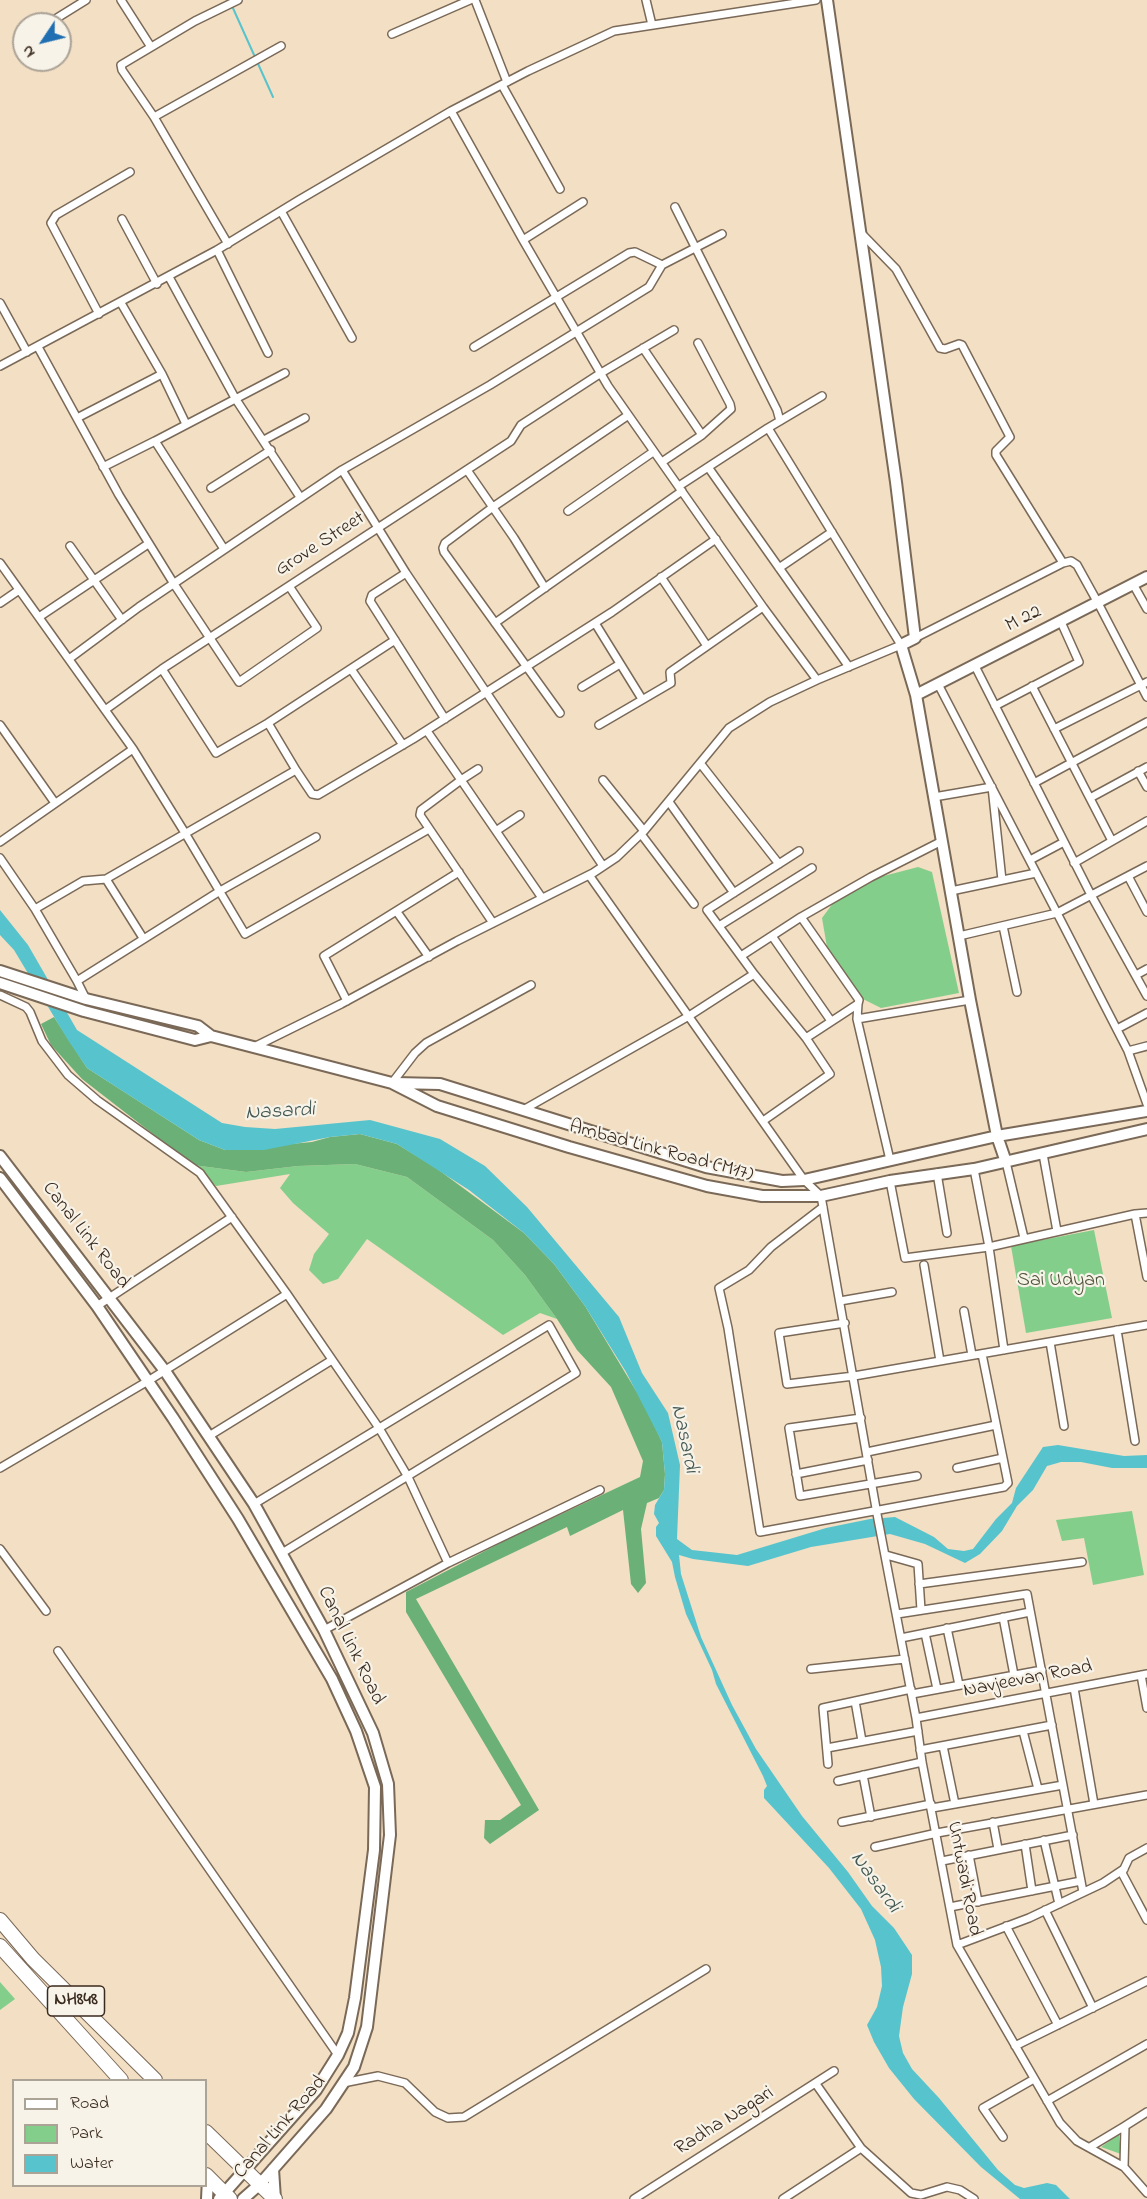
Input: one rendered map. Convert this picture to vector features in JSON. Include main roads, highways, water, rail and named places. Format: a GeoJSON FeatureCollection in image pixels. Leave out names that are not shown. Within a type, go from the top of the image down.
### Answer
{"type":"FeatureCollection","features":[{"type":"Feature","properties":{"kind":"highway","name":"NH848"},"geometry":{"type":"LineString","coordinates":[[0,1920],[33,1959],[154,2079]]}},
{"type":"Feature","properties":{"kind":"highway"},"geometry":{"type":"LineString","coordinates":[[0,1946],[120,2079]]}},
{"type":"Feature","properties":{"kind":"highway"},"geometry":{"type":"LineString","coordinates":[[207,2133],[275,2199]]}},
{"type":"Feature","properties":{"kind":"highway"},"geometry":{"type":"LineString","coordinates":[[207,2176],[225,2197]]}},
{"type":"Feature","properties":{"kind":"main road"},"geometry":{"type":"LineString","coordinates":[[827,0],[896,482],[915,638],[901,645],[916,695],[970,1000],[997,1136],[1006,1162]]}},
{"type":"Feature","properties":{"kind":"main road","name":"M 22"},"geometry":{"type":"LineString","coordinates":[[916,695],[1147,577]]}},
{"type":"Feature","properties":{"kind":"main road","name":"Ambad Link Road (M17)"},"geometry":{"type":"LineString","coordinates":[[1,976],[12,988],[84,1011],[195,1040],[211,1036]]}},
{"type":"Feature","properties":{"kind":"main road","name":"Ambad Link Road (M17)"},"geometry":{"type":"LineString","coordinates":[[1,976],[198,1026],[211,1036],[392,1083],[437,1106],[570,1148],[707,1186],[762,1197],[822,1201],[890,1181],[974,1169],[1147,1129]]}},
{"type":"Feature","properties":{"kind":"main road"},"geometry":{"type":"LineString","coordinates":[[392,1083],[440,1084],[706,1167],[782,1181],[804,1180],[997,1136],[1147,1111]]}},
{"type":"Feature","properties":{"kind":"main road","name":"Canal Link Road"},"geometry":{"type":"LineString","coordinates":[[0,1156],[165,1371],[254,1504],[324,1630],[373,1733],[388,1784],[390,1835],[367,2027],[354,2067],[326,2109],[260,2184],[243,2199]]}},
{"type":"Feature","properties":{"kind":"main road","name":"Canal Link Road"},"geometry":{"type":"LineString","coordinates":[[0,1178],[97,1306],[238,1519],[332,1679],[356,1731],[375,1787],[374,1850],[355,1998],[348,2033],[338,2055],[316,2090],[225,2197]]}},
{"type":"Feature","properties":{"kind":"main road"},"geometry":{"type":"LineString","coordinates":[[230,2156],[244,2160],[260,2154]]}},
{"type":"Feature","properties":{"kind":"main road"},"geometry":{"type":"LineString","coordinates":[[273,2169],[275,2199]]}},
{"type":"Feature","properties":{"kind":"main road"},"geometry":{"type":"LineString","coordinates":[[207,2176],[207,2199]]}},
{"type":"Feature","properties":{"kind":"water"},"geometry":{"type":"Polygon","coordinates":[[[0,910],[28,945],[77,1030],[222,1123],[275,1129],[370,1120],[440,1139],[485,1166],[527,1207],[619,1317],[642,1373],[668,1413],[680,1465],[677,1539],[692,1550],[737,1555],[826,1528],[870,1519],[895,1517],[934,1537],[948,1549],[964,1551],[973,1549],[996,1519],[1012,1503],[1016,1488],[1043,1447],[1058,1445],[1124,1456],[1147,1455],[1147,1468],[1112,1468],[1081,1462],[1061,1462],[1047,1466],[1033,1490],[1017,1506],[1002,1531],[980,1554],[965,1563],[925,1544],[890,1534],[811,1547],[748,1566],[679,1555],[681,1574],[701,1637],[732,1705],[756,1749],[802,1816],[848,1872],[872,1906],[894,1928],[912,1955],[912,1974],[903,2007],[899,2036],[903,2053],[912,2069],[998,2170],[1015,2185],[1024,2188],[1047,2183],[1056,2185],[1070,2199],[1020,2199],[981,2167],[914,2099],[889,2068],[874,2042],[867,2025],[877,2007],[882,1986],[881,1967],[875,1940],[861,1909],[829,1868],[764,1798],[764,1790],[767,1786],[763,1776],[716,1684],[712,1670],[686,1614],[672,1562],[656,1536],[656,1527],[659,1523],[654,1514],[655,1505],[664,1490],[662,1442],[626,1372],[585,1306],[554,1264],[524,1233],[469,1190],[397,1144],[360,1134],[330,1137],[264,1150],[225,1150],[199,1140],[87,1068],[14,950],[0,935],[0,910]]]}},
{"type":"Feature","properties":{"kind":"waterway"},"geometry":{"type":"LineString","coordinates":[[232,6],[273,97]]}},
{"type":"Feature","properties":{"kind":"water label","name":"Nasardi"},"geometry":{"type":"Point","coordinates":[280,1113]}},
{"type":"Feature","properties":{"kind":"water label","name":"Nasardi"},"geometry":{"type":"Point","coordinates":[683,1439]}},
{"type":"Feature","properties":{"kind":"water label","name":"Nasardi"},"geometry":{"type":"Point","coordinates":[874,1883]}},
{"type":"Feature","properties":{"kind":"park label","name":"Sai Udyan"},"geometry":{"type":"Point","coordinates":[1061,1282]}}]}
